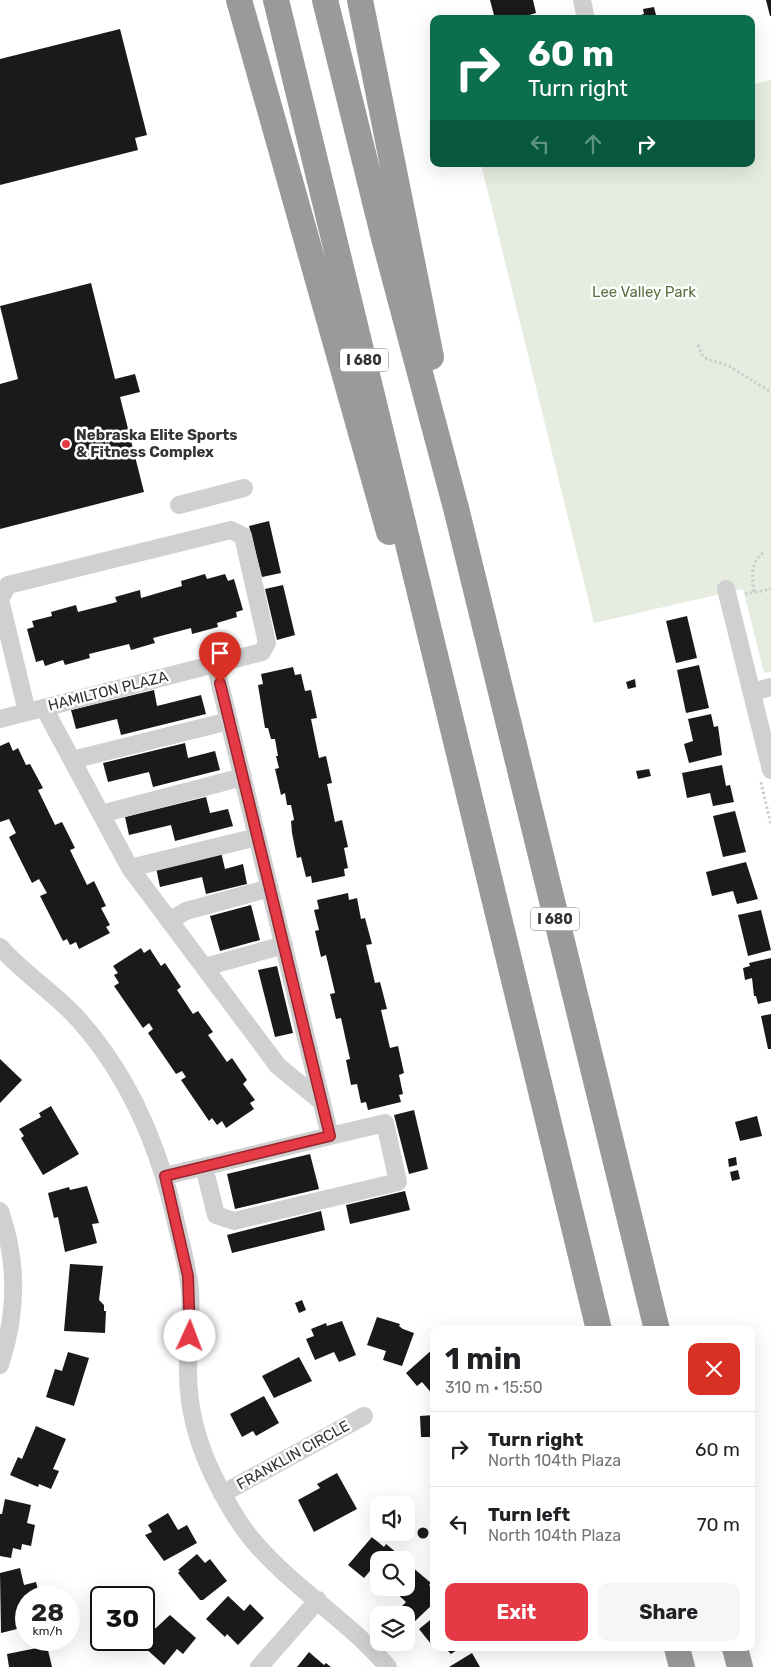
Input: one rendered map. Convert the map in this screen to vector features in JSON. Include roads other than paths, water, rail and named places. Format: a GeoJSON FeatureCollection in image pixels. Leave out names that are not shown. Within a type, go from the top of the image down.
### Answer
{"type":"FeatureCollection","features":[{"type":"Feature","properties":{"kind":"highway"},"geometry":{"type":"LineString","coordinates":[[239,0],[369,467],[448,721]]}},
{"type":"Feature","properties":{"kind":"highway","name":"I 680"},"geometry":{"type":"LineString","coordinates":[[276,0],[405,526],[448,721],[598,1326]]}},
{"type":"Feature","properties":{"kind":"highway","name":"I 680"},"geometry":{"type":"LineString","coordinates":[[325,0],[384,238],[456,508],[656,1326]]}},
{"type":"Feature","properties":{"kind":"highway"},"geometry":{"type":"LineString","coordinates":[[360,0],[428,335],[456,508]]}},
{"type":"Feature","properties":{"kind":"highway"},"geometry":{"type":"LineString","coordinates":[[678,1651],[682,1667]]}},
{"type":"Feature","properties":{"kind":"highway"},"geometry":{"type":"LineString","coordinates":[[736,1651],[740,1667]]}},
{"type":"Feature","properties":{"kind":"street"},"geometry":{"type":"LineString","coordinates":[[582,0],[585,15]]}},
{"type":"Feature","properties":{"kind":"street"},"geometry":{"type":"LineString","coordinates":[[179,505],[244,488]]}},
{"type":"Feature","properties":{"kind":"street","name":"HAMILTON PLAZA"},"geometry":{"type":"LineString","coordinates":[[0,718],[36,710],[262,652],[267,643],[243,536],[231,530],[8,584],[0,599],[36,710]]}},
{"type":"Feature","properties":{"kind":"street"},"geometry":{"type":"LineString","coordinates":[[726,589],[771,770]]}},
{"type":"Feature","properties":{"kind":"street"},"geometry":{"type":"LineString","coordinates":[[215,664],[330,1136]]}},
{"type":"Feature","properties":{"kind":"street"},"geometry":{"type":"LineString","coordinates":[[752,692],[771,687]]}},
{"type":"Feature","properties":{"kind":"street"},"geometry":{"type":"LineString","coordinates":[[36,710],[72,760],[130,868],[278,1066],[322,1102]]}},
{"type":"Feature","properties":{"kind":"street"},"geometry":{"type":"LineString","coordinates":[[72,760],[229,721]]}},
{"type":"Feature","properties":{"kind":"street"},"geometry":{"type":"LineString","coordinates":[[101,814],[243,777]]}},
{"type":"Feature","properties":{"kind":"street"},"geometry":{"type":"LineString","coordinates":[[130,868],[257,837]]}},
{"type":"Feature","properties":{"kind":"street"},"geometry":{"type":"LineString","coordinates":[[169,921],[186,911],[270,888]]}},
{"type":"Feature","properties":{"kind":"street"},"geometry":{"type":"LineString","coordinates":[[205,967],[284,945]]}},
{"type":"Feature","properties":{"kind":"street"},"geometry":{"type":"LineString","coordinates":[[0,947],[66,1006],[107,1054],[134,1098],[165,1176],[190,1287],[191,1317],[188,1373],[194,1421],[201,1446],[222,1494],[233,1514],[256,1544],[388,1667]]}},
{"type":"Feature","properties":{"kind":"street"},"geometry":{"type":"LineString","coordinates":[[165,1176],[385,1123],[398,1182],[234,1221],[216,1215],[204,1167]]}},
{"type":"Feature","properties":{"kind":"street"},"geometry":{"type":"LineString","coordinates":[[0,1211],[6,1228],[12,1261],[7,1298],[7,1340],[0,1365]]}},
{"type":"Feature","properties":{"kind":"street","name":"FRANKLIN CIRCLE"},"geometry":{"type":"LineString","coordinates":[[222,1494],[364,1416]]}},
{"type":"Feature","properties":{"kind":"street"},"geometry":{"type":"LineString","coordinates":[[259,1667],[318,1600]]}},
{"type":"Feature","properties":{"kind":"place","name":"Nebraska Elite Sports & Fitness Complex"},"geometry":{"type":"Point","coordinates":[66,444]}},
{"type":"Feature","properties":{"kind":"park label","name":"Lee Valley Park"},"geometry":{"type":"Point","coordinates":[644,292]}}]}
